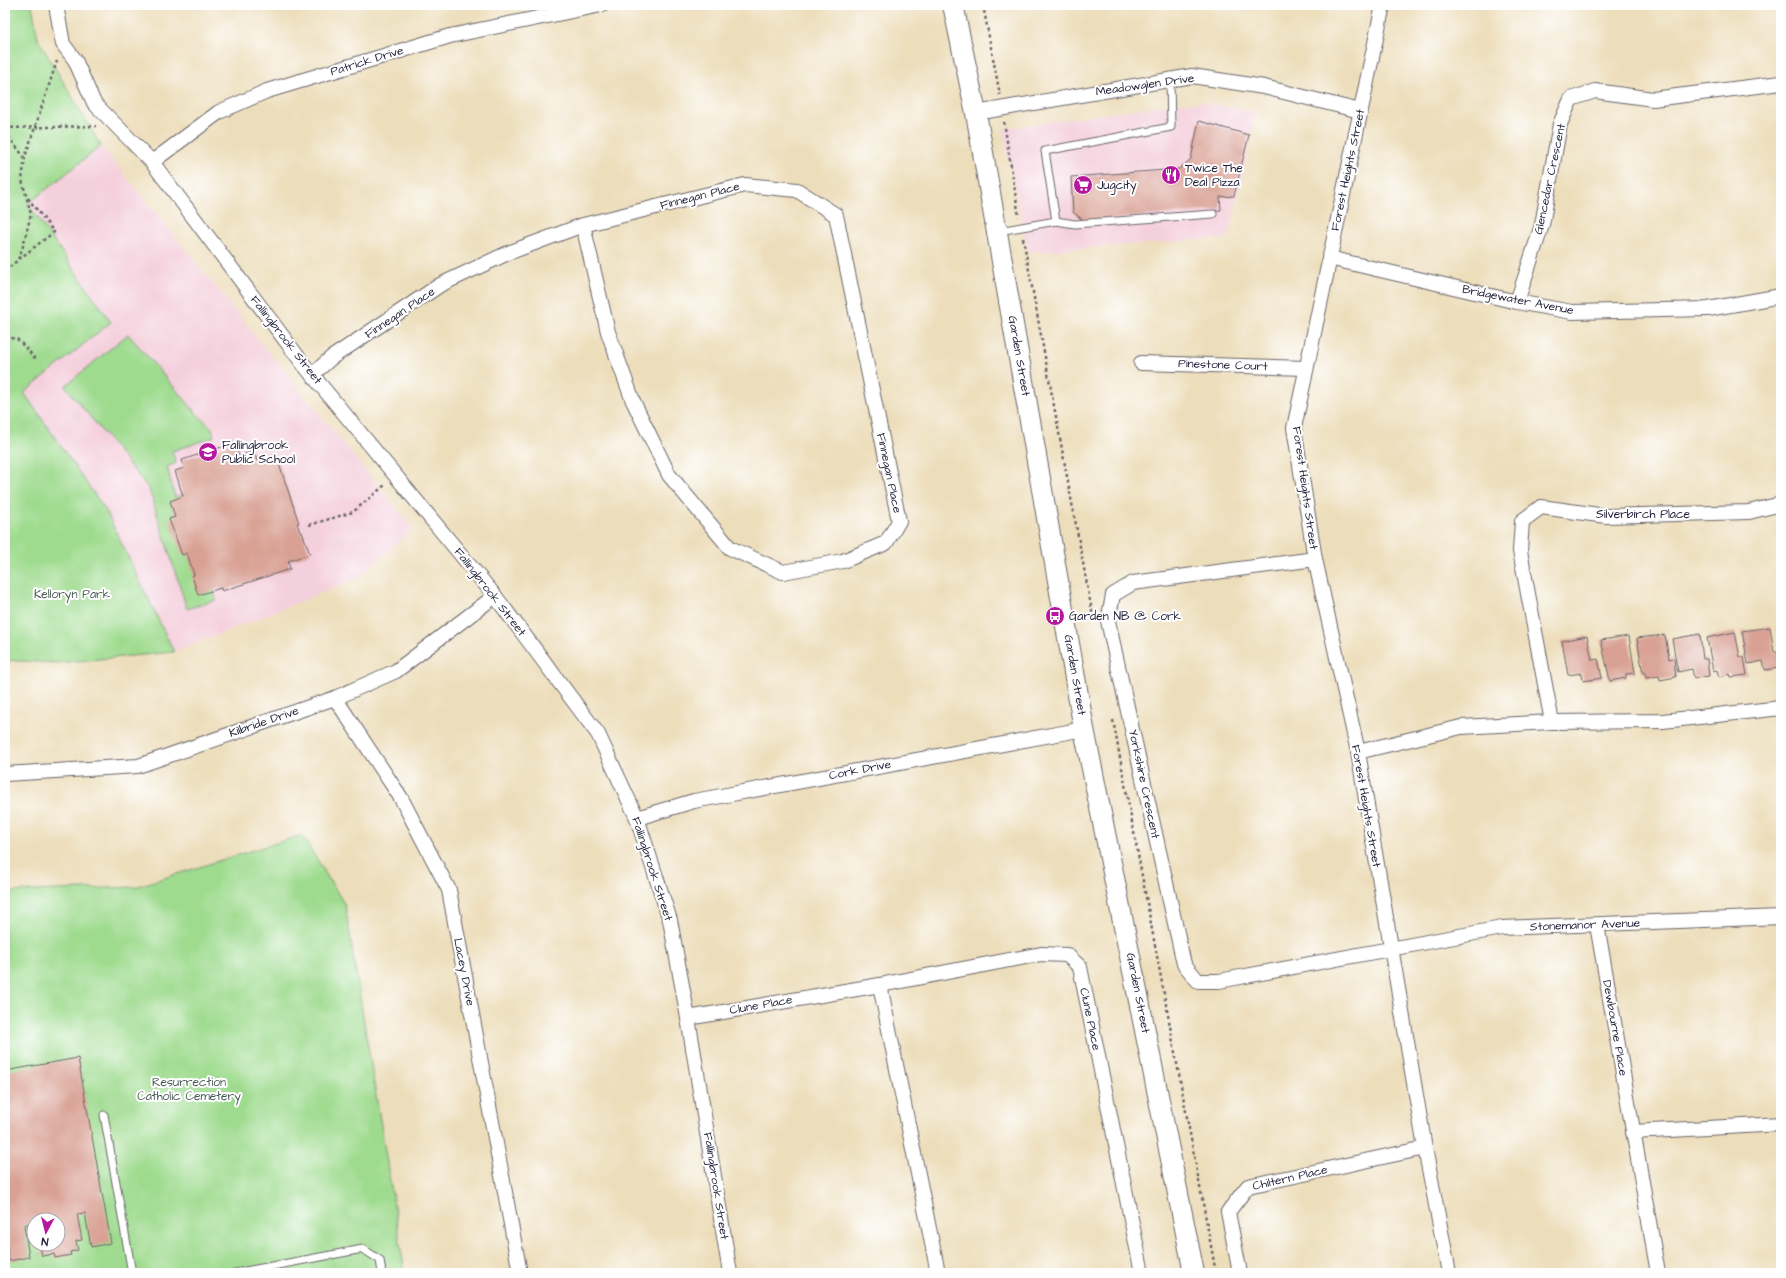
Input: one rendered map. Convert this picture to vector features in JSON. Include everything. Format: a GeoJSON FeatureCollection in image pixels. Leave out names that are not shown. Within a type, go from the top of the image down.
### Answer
{"type":"FeatureCollection","features":[{"type":"Feature","properties":{"kind":"street","name":"Fallingbrook Street"},"geometry":{"type":"LineString","coordinates":[[56,5],[63,44],[74,60],[94,103],[152,162],[312,375],[495,596],[598,734],[637,818],[670,920],[688,1018],[730,1273]]}},
{"type":"Feature","properties":{"kind":"street","name":"Patrick Drive"},"geometry":{"type":"LineString","coordinates":[[152,162],[219,112],[267,91],[450,36],[601,5]]}},
{"type":"Feature","properties":{"kind":"street","name":"Garden Street"},"geometry":{"type":"LineString","coordinates":[[953,5],[976,113],[1084,728],[1194,1273]]}},
{"type":"Feature","properties":{"kind":"street","name":"Forest Heights Street"},"geometry":{"type":"LineString","coordinates":[[1383,5],[1294,428],[1315,559],[1358,752],[1390,949]]}},
{"type":"Feature","properties":{"kind":"street","name":"Meadowglen Drive"},"geometry":{"type":"LineString","coordinates":[[976,113],[1192,76],[1264,87],[1360,111]]}},
{"type":"Feature","properties":{"kind":"street","name":"Glencedar Crescent"},"geometry":{"type":"LineString","coordinates":[[1517,302],[1542,225],[1560,124],[1571,99],[1596,91],[1653,99],[1781,82]]}},
{"type":"Feature","properties":{"kind":"street","name":"Finnegan Place"},"geometry":{"type":"LineString","coordinates":[[312,375],[332,358],[440,285],[508,253],[583,225],[745,185],[796,190],[836,215],[899,521],[886,543],[843,561],[783,572],[730,548],[669,475],[633,401],[608,332],[583,225]]}},
{"type":"Feature","properties":{"kind":"street","name":"Bridgewater Avenue"},"geometry":{"type":"LineString","coordinates":[[1329,258],[1517,302],[1572,312],[1708,309],[1781,296]]}},
{"type":"Feature","properties":{"kind":"street","name":"Pinestone Court"},"geometry":{"type":"LineString","coordinates":[[1141,363],[1306,368]]}},
{"type":"Feature","properties":{"kind":"street","name":"Silverbirch Place"},"geometry":{"type":"LineString","coordinates":[[1552,722],[1520,551],[1522,520],[1541,507],[1606,516],[1749,512],[1781,504]]}},
{"type":"Feature","properties":{"kind":"street","name":"Yorkshire Crescent"},"geometry":{"type":"LineString","coordinates":[[1315,559],[1132,583],[1113,595],[1108,621],[1184,964],[1198,981],[1219,981],[1390,949]]}},
{"type":"Feature","properties":{"kind":"street","name":"Kilbride Drive"},"geometry":{"type":"LineString","coordinates":[[5,774],[138,766],[335,698],[396,671],[495,596]]}},
{"type":"Feature","properties":{"kind":"street","name":"Lacey Drive"},"geometry":{"type":"LineString","coordinates":[[335,698],[401,798],[449,890],[520,1273]]}},
{"type":"Feature","properties":{"kind":"street"},"geometry":{"type":"LineString","coordinates":[[1358,752],[1461,727],[1552,722],[1663,721],[1781,708]]}},
{"type":"Feature","properties":{"kind":"street","name":"Cork Drive"},"geometry":{"type":"LineString","coordinates":[[637,818],[694,801],[1084,728]]}},
{"type":"Feature","properties":{"kind":"street","name":"Stonemanor Avenue"},"geometry":{"type":"LineString","coordinates":[[1390,949],[1502,928],[1781,917]]}},
{"type":"Feature","properties":{"kind":"street","name":"Dewbourne Place"},"geometry":{"type":"LineString","coordinates":[[1597,925],[1658,1273]]}},
{"type":"Feature","properties":{"kind":"street"},"geometry":{"type":"LineString","coordinates":[[1390,949],[1425,1148],[1449,1273]]}},
{"type":"Feature","properties":{"kind":"street","name":"Clune Place"},"geometry":{"type":"LineString","coordinates":[[688,1018],[880,985],[1041,954],[1067,955],[1080,967],[1142,1273]]}},
{"type":"Feature","properties":{"kind":"street"},"geometry":{"type":"LineString","coordinates":[[880,985],[938,1273]]}},
{"type":"Feature","properties":{"kind":"street"},"geometry":{"type":"LineString","coordinates":[[1633,1132],[1781,1124]]}},
{"type":"Feature","properties":{"kind":"street","name":"Chiltern Place"},"geometry":{"type":"LineString","coordinates":[[1240,1273],[1228,1212],[1248,1186],[1425,1148]]}},
{"type":"Feature","properties":{"kind":"lane"},"geometry":{"type":"LineString","coordinates":[[1056,221],[1045,151],[1171,127],[1170,80]]}},
{"type":"Feature","properties":{"kind":"lane"},"geometry":{"type":"LineString","coordinates":[[996,231],[1056,221],[1075,224],[1213,214]]}},
{"type":"Feature","properties":{"kind":"lane"},"geometry":{"type":"LineString","coordinates":[[104,1115],[132,1273]]}},
{"type":"Feature","properties":{"kind":"lane"},"geometry":{"type":"LineString","coordinates":[[235,1273],[363,1249],[380,1260],[382,1273]]}},
{"type":"Feature","properties":{"kind":"path"},"geometry":{"type":"LineString","coordinates":[[18,260],[31,214],[22,180],[25,157],[63,44]]}},
{"type":"Feature","properties":{"kind":"path"},"geometry":{"type":"LineString","coordinates":[[5,128],[116,126]]}},
{"type":"Feature","properties":{"kind":"path"},"geometry":{"type":"LineString","coordinates":[[5,132],[25,157]]}},
{"type":"Feature","properties":{"kind":"path"},"geometry":{"type":"LineString","coordinates":[[5,271],[54,232],[26,196]]}},
{"type":"Feature","properties":{"kind":"path"},"geometry":{"type":"LineString","coordinates":[[5,337],[17,338],[36,359]]}},
{"type":"Feature","properties":{"kind":"path"},"geometry":{"type":"LineString","coordinates":[[309,525],[353,512],[396,476]]}},
{"type":"Feature","properties":{"kind":"shaded area"},"geometry":{"type":"Polygon","coordinates":[[[1202,102],[1256,112],[1228,238],[1028,252],[1003,129],[1177,103],[1202,102]]]}},
{"type":"Feature","properties":{"kind":"shaded area","name":"Fallingbrook Public School"},"geometry":{"type":"Polygon","coordinates":[[[101,146],[413,529],[357,579],[174,652],[106,511],[24,393],[111,322],[28,204],[101,146]]]}},
{"type":"Feature","properties":{"kind":"green space","name":"Kelloryn Park"},"geometry":{"type":"Polygon","coordinates":[[[5,5],[32,5],[38,39],[101,146],[28,204],[111,322],[24,393],[106,511],[174,652],[56,663],[5,660],[5,5]]]}},
{"type":"Feature","properties":{"kind":"green space"},"geometry":{"type":"Polygon","coordinates":[[[128,334],[198,415],[212,428],[214,437],[172,451],[176,463],[167,467],[175,497],[192,492],[216,600],[187,609],[149,489],[65,386],[128,334]]]}},
{"type":"Feature","properties":{"kind":"green space","name":"Resurrection Catholic Cemetery"},"geometry":{"type":"Polygon","coordinates":[[[302,835],[345,905],[405,1273],[5,1273],[5,892],[135,887],[302,835]]]}},
{"type":"Feature","properties":{"kind":"building"},"geometry":{"type":"Polygon","coordinates":[[[1199,121],[1249,135],[1234,196],[1220,197],[1221,210],[1084,221],[1073,212],[1071,177],[1179,169],[1191,159],[1199,121]]]}},
{"type":"Feature","properties":{"kind":"building"},"geometry":{"type":"Polygon","coordinates":[[[234,443],[239,456],[254,451],[257,461],[276,455],[299,523],[297,523],[300,532],[302,532],[310,554],[288,561],[290,569],[222,591],[221,588],[198,595],[187,553],[182,555],[169,519],[175,517],[170,501],[183,496],[175,471],[184,468],[182,460],[234,443]]]}},
{"type":"Feature","properties":{"kind":"building"},"geometry":{"type":"Polygon","coordinates":[[[1781,626],[1781,643],[1780,643],[1777,627],[1781,626]]]}},
{"type":"Feature","properties":{"kind":"building"},"geometry":{"type":"Polygon","coordinates":[[[1770,627],[1774,652],[1777,652],[1779,668],[1765,670],[1763,661],[1748,664],[1742,631],[1770,627]]]}},
{"type":"Feature","properties":{"kind":"building"},"geometry":{"type":"Polygon","coordinates":[[[1735,632],[1740,657],[1744,657],[1747,675],[1731,677],[1730,674],[1719,677],[1717,670],[1713,671],[1707,638],[1735,632]]]}},
{"type":"Feature","properties":{"kind":"building"},"geometry":{"type":"Polygon","coordinates":[[[1700,634],[1703,659],[1707,659],[1709,676],[1694,678],[1692,669],[1678,672],[1672,639],[1700,634]]]}},
{"type":"Feature","properties":{"kind":"building"},"geometry":{"type":"Polygon","coordinates":[[[1665,635],[1669,659],[1674,658],[1676,677],[1660,680],[1659,676],[1646,678],[1645,672],[1643,673],[1637,638],[1665,635]]]}},
{"type":"Feature","properties":{"kind":"building"},"geometry":{"type":"Polygon","coordinates":[[[1587,636],[1592,660],[1598,659],[1602,678],[1583,681],[1582,673],[1568,675],[1562,641],[1587,636]]]}},
{"type":"Feature","properties":{"kind":"building"},"geometry":{"type":"Polygon","coordinates":[[[1629,636],[1635,673],[1626,674],[1626,678],[1610,681],[1601,640],[1629,636]]]}},
{"type":"Feature","properties":{"kind":"building"},"geometry":{"type":"Polygon","coordinates":[[[78,1058],[111,1243],[91,1247],[85,1213],[77,1214],[82,1240],[76,1241],[78,1250],[70,1252],[71,1255],[55,1258],[54,1254],[42,1256],[41,1252],[66,1252],[66,1212],[26,1212],[26,1224],[24,1225],[26,1252],[28,1252],[29,1257],[9,1261],[5,1238],[5,1071],[78,1058]]]}},
{"type":"Feature","properties":{"kind":"place","name":"Twice The Deal Pizza"},"geometry":{"type":"Point","coordinates":[1171,175]}},
{"type":"Feature","properties":{"kind":"place","name":"Jugcity"},"geometry":{"type":"Point","coordinates":[1083,185]}},
{"type":"Feature","properties":{"kind":"place","name":"Fallingbrook Public School"},"geometry":{"type":"Point","coordinates":[208,452]}},
{"type":"Feature","properties":{"kind":"place","name":"Garden NB @ Cork"},"geometry":{"type":"Point","coordinates":[1055,616]}}]}
